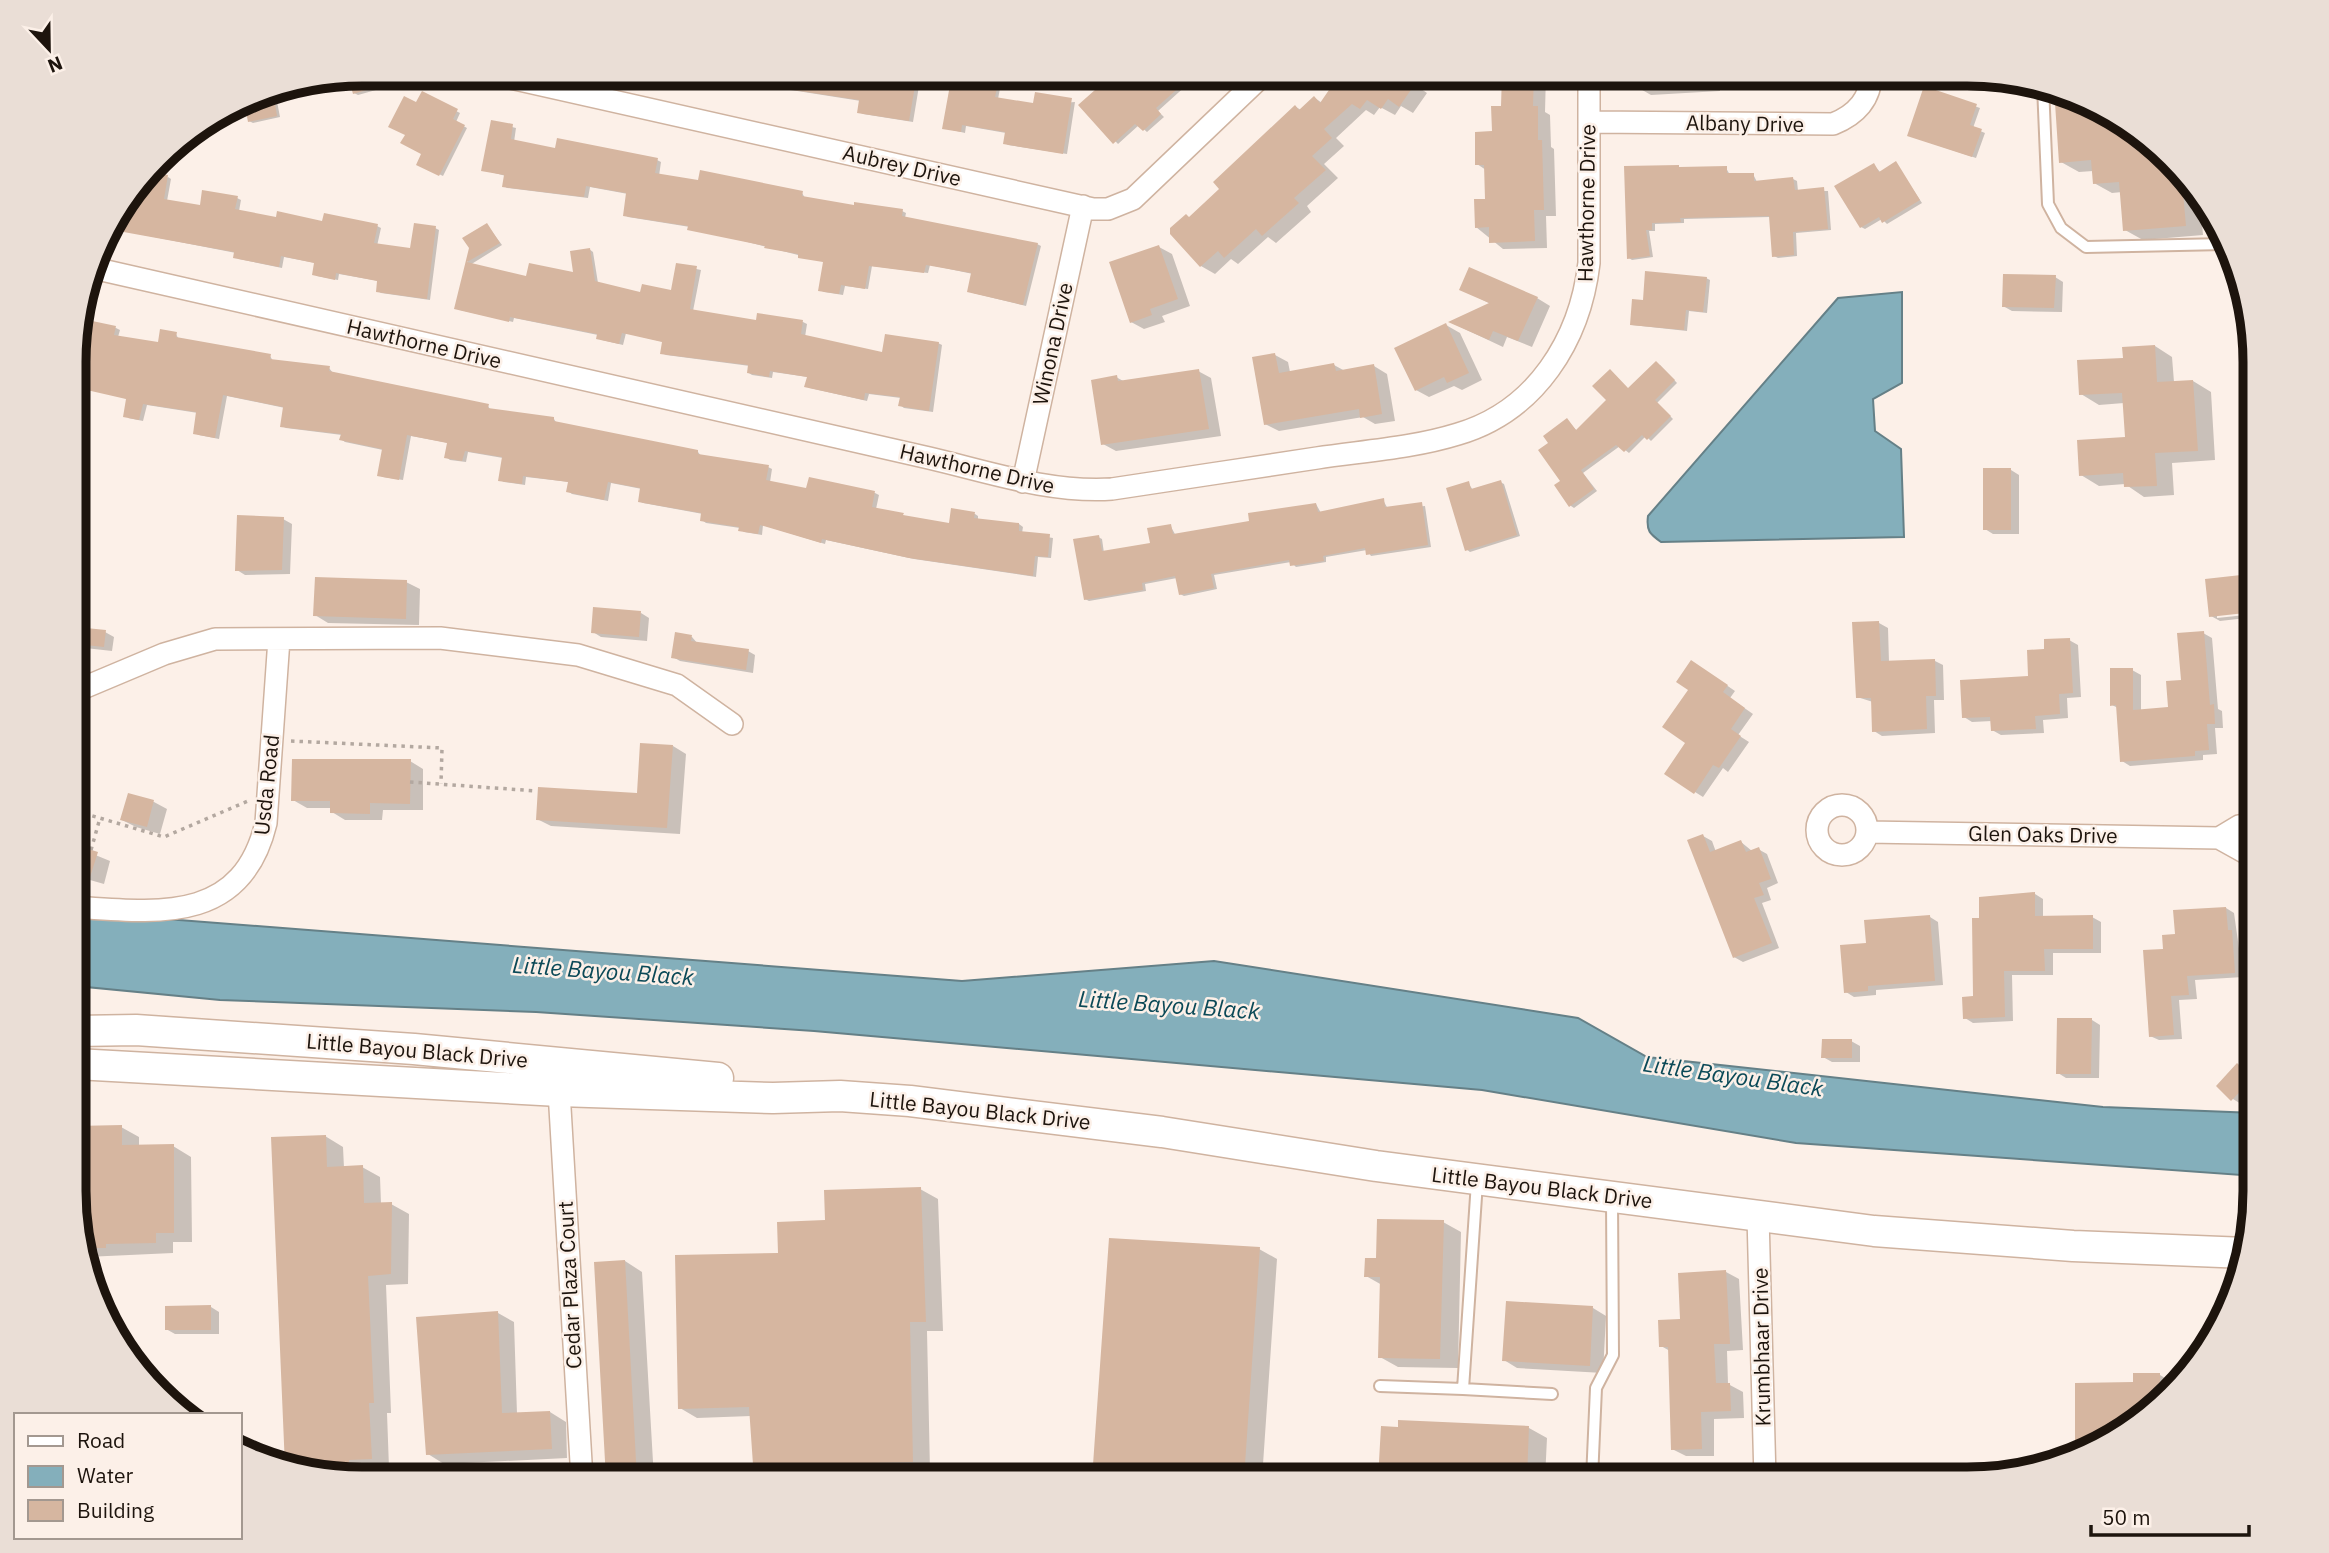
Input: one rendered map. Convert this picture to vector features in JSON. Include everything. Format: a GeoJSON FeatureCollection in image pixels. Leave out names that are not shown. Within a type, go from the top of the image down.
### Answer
{"type":"FeatureCollection","features":[{"type":"Feature","properties":{"kind":"main road","name":"Little Bayou Black Drive"},"geometry":{"type":"LineString","coordinates":[[86,1031],[136,1030],[414,1049],[784,1083],[840,1096],[1162,1132],[1478,1179],[1874,1231],[2024,1243],[2236,1253]]}},
{"type":"Feature","properties":{"kind":"main road","name":"Little Bayou Black Drive"},"geometry":{"type":"LineString","coordinates":[[86,1065],[559,1091],[774,1098],[840,1096]]}},
{"type":"Feature","properties":{"kind":"street","name":"Aubrey Drive"},"geometry":{"type":"LineString","coordinates":[[547,86],[1083,206],[1108,209],[1133,199],[1251,86]]}},
{"type":"Feature","properties":{"kind":"street","name":"Hawthorne Drive"},"geometry":{"type":"LineString","coordinates":[[101,270],[1023,482],[1073,490],[1112,489],[1422,442],[1458,434],[1498,416],[1518,403],[1547,374],[1572,335],[1580,312],[1589,263],[1589,86]]}},
{"type":"Feature","properties":{"kind":"street","name":"Albany Drive"},"geometry":{"type":"LineString","coordinates":[[1589,122],[1833,124],[1857,111],[1866,99],[1869,86]]}},
{"type":"Feature","properties":{"kind":"street","name":"Winona Drive"},"geometry":{"type":"LineString","coordinates":[[1023,482],[1083,206]]}},
{"type":"Feature","properties":{"kind":"street"},"geometry":{"type":"LineString","coordinates":[[86,687],[164,654],[215,639],[440,638],[578,655],[677,685],[732,723]]}},
{"type":"Feature","properties":{"kind":"street","name":"Usda Road"},"geometry":{"type":"LineString","coordinates":[[86,907],[169,910],[200,905],[230,889],[251,865],[261,845],[270,791],[279,639]]}},
{"type":"Feature","properties":{"kind":"street","name":"Glen Oaks Drive"},"geometry":{"type":"LineString","coordinates":[[2219,838],[2243,826]]}},
{"type":"Feature","properties":{"kind":"street","name":"Glen Oaks Drive"},"geometry":{"type":"LineString","coordinates":[[1867,832],[2219,838],[2243,851]]}},
{"type":"Feature","properties":{"kind":"street","name":"Cedar Plaza Court"},"geometry":{"type":"LineString","coordinates":[[559,1091],[581,1467]]}},
{"type":"Feature","properties":{"kind":"street","name":"Krumbhaar Drive"},"geometry":{"type":"LineString","coordinates":[[1758,1216],[1765,1467]]}},
{"type":"Feature","properties":{"kind":"lane"},"geometry":{"type":"LineString","coordinates":[[2043,97],[2048,204],[2061,228],[2086,247],[2217,244]]}},
{"type":"Feature","properties":{"kind":"lane"},"geometry":{"type":"LineString","coordinates":[[1464,1389],[1478,1179]]}},
{"type":"Feature","properties":{"kind":"lane"},"geometry":{"type":"LineString","coordinates":[[1593,1467],[1596,1388],[1613,1355],[1612,1197]]}},
{"type":"Feature","properties":{"kind":"lane"},"geometry":{"type":"LineString","coordinates":[[1380,1386],[1552,1394]]}},
{"type":"Feature","properties":{"kind":"path"},"geometry":{"type":"LineString","coordinates":[[273,740],[442,748],[441,784]]}},
{"type":"Feature","properties":{"kind":"path"},"geometry":{"type":"LineString","coordinates":[[410,782],[537,791]]}},
{"type":"Feature","properties":{"kind":"path"},"geometry":{"type":"LineString","coordinates":[[86,814],[164,837],[270,791]]}},
{"type":"Feature","properties":{"kind":"path"},"geometry":{"type":"LineString","coordinates":[[91,850],[100,818]]}},
{"type":"Feature","properties":{"kind":"water"},"geometry":{"type":"Polygon","coordinates":[[[1902,292],[1902,383],[1873,399],[1875,431],[1901,449],[1904,537],[1661,542],[1652,534],[1648,529],[1648,516],[1838,298],[1902,292]]]}},
{"type":"Feature","properties":{"kind":"water","name":"Little Bayou Black"},"geometry":{"type":"Polygon","coordinates":[[[86,913],[962,981],[1214,961],[1578,1018],[1647,1057],[2103,1107],[2243,1113],[2243,1175],[1796,1143],[1482,1090],[814,1031],[536,1012],[220,1000],[86,987],[86,913]]]}},
{"type":"Feature","properties":{"kind":"building"},"geometry":{"type":"Polygon","coordinates":[[[351,86],[372,86],[373,88],[353,94],[351,86]]]}},
{"type":"Feature","properties":{"kind":"building"},"geometry":{"type":"Polygon","coordinates":[[[767,86],[915,86],[909,121],[857,113],[859,100],[767,86]]]}},
{"type":"Feature","properties":{"kind":"building"},"geometry":{"type":"Polygon","coordinates":[[[950,86],[997,86],[995,97],[1033,103],[1035,92],[1072,98],[1063,154],[1003,144],[1005,132],[962,125],[961,132],[942,129],[950,86]]]}},
{"type":"Feature","properties":{"kind":"building"},"geometry":{"type":"Polygon","coordinates":[[[1099,86],[1181,86],[1156,108],[1161,114],[1143,131],[1135,124],[1113,144],[1078,105],[1099,86]]]}},
{"type":"Feature","properties":{"kind":"building"},"geometry":{"type":"Polygon","coordinates":[[[1332,86],[1414,86],[1399,107],[1388,99],[1381,109],[1367,100],[1360,109],[1352,104],[1324,129],[1332,138],[1312,156],[1326,170],[1294,198],[1299,203],[1262,236],[1256,229],[1224,258],[1218,251],[1200,267],[1170,234],[1170,228],[1186,214],[1189,217],[1219,189],[1213,182],[1295,105],[1299,110],[1314,96],[1320,103],[1332,86]]]}},
{"type":"Feature","properties":{"kind":"building"},"geometry":{"type":"Polygon","coordinates":[[[1502,86],[1534,86],[1533,106],[1538,106],[1538,140],[1542,140],[1544,210],[1534,210],[1535,241],[1489,243],[1489,227],[1475,228],[1474,199],[1485,199],[1484,165],[1475,165],[1475,132],[1492,131],[1491,106],[1501,106],[1502,86]]]}},
{"type":"Feature","properties":{"kind":"building"},"geometry":{"type":"Polygon","coordinates":[[[1924,86],[1977,104],[1970,125],[1982,129],[1972,157],[1907,136],[1924,86]]]}},
{"type":"Feature","properties":{"kind":"building"},"geometry":{"type":"Polygon","coordinates":[[[422,91],[458,109],[453,119],[465,125],[439,176],[416,165],[421,154],[400,143],[405,135],[388,127],[404,96],[416,102],[422,91]]]}},
{"type":"Feature","properties":{"kind":"building"},"geometry":{"type":"Polygon","coordinates":[[[274,100],[277,116],[248,122],[246,111],[274,100]]]}},
{"type":"Feature","properties":{"kind":"building"},"geometry":{"type":"Polygon","coordinates":[[[2055,103],[2062,103],[2089,114],[2120,132],[2149,154],[2183,190],[2186,226],[2123,231],[2119,182],[2093,184],[2091,160],[2059,163],[2055,103]]]}},
{"type":"Feature","properties":{"kind":"building"},"geometry":{"type":"Polygon","coordinates":[[[491,120],[513,124],[511,139],[555,148],[557,138],[658,158],[655,173],[698,180],[700,170],[803,191],[802,196],[854,205],[854,202],[903,209],[902,216],[1038,243],[1023,305],[967,292],[971,273],[926,265],[924,273],[869,266],[865,289],[841,285],[839,294],[818,291],[823,262],[798,258],[798,254],[764,248],[765,246],[687,230],[688,226],[623,216],[626,193],[586,186],[584,197],[502,187],[504,175],[481,171],[491,120]]]}},
{"type":"Feature","properties":{"kind":"building"},"geometry":{"type":"Polygon","coordinates":[[[1896,161],[1920,200],[1882,223],[1879,217],[1860,228],[1834,186],[1874,163],[1879,172],[1896,161]]]}},
{"type":"Feature","properties":{"kind":"building"},"geometry":{"type":"Polygon","coordinates":[[[1624,166],[1727,166],[1727,173],[1754,173],[1754,181],[1793,177],[1795,190],[1824,187],[1828,229],[1793,232],[1794,255],[1772,257],[1769,216],[1680,218],[1681,222],[1652,223],[1652,230],[1646,230],[1650,256],[1627,259],[1624,166]]]}},
{"type":"Feature","properties":{"kind":"building"},"geometry":{"type":"Polygon","coordinates":[[[160,174],[168,175],[164,199],[200,205],[202,190],[238,196],[235,209],[276,217],[277,211],[322,221],[324,213],[378,224],[374,243],[410,248],[414,223],[436,226],[427,299],[376,292],[377,281],[336,273],[335,280],[312,275],[314,263],[281,256],[279,267],[233,258],[234,252],[119,231],[132,209],[160,174]]]}},
{"type":"Feature","properties":{"kind":"building"},"geometry":{"type":"Polygon","coordinates":[[[487,223],[500,243],[467,262],[526,276],[529,263],[573,272],[570,251],[590,248],[595,281],[640,292],[642,284],[671,290],[676,263],[697,266],[690,309],[756,320],[757,313],[803,320],[801,334],[882,352],[885,334],[939,342],[929,411],[898,406],[900,397],[865,393],[864,400],[804,387],[807,377],[770,371],[769,377],[747,373],[748,365],[660,354],[662,342],[622,333],[619,344],[596,339],[597,334],[510,317],[509,322],[454,309],[469,248],[462,238],[487,223]]]}},
{"type":"Feature","properties":{"kind":"building"},"geometry":{"type":"Polygon","coordinates":[[[1159,245],[1178,299],[1150,309],[1152,315],[1130,323],[1109,262],[1159,245]]]}},
{"type":"Feature","properties":{"kind":"building"},"geometry":{"type":"Polygon","coordinates":[[[1469,267],[1538,297],[1518,341],[1493,331],[1489,340],[1448,322],[1489,303],[1459,290],[1469,267]]]}},
{"type":"Feature","properties":{"kind":"building"},"geometry":{"type":"Polygon","coordinates":[[[1645,271],[1707,277],[1703,312],[1686,310],[1684,330],[1630,325],[1632,299],[1643,300],[1645,271]]]}},
{"type":"Feature","properties":{"kind":"building"},"geometry":{"type":"Polygon","coordinates":[[[2003,274],[2056,275],[2054,308],[2002,307],[2003,274]]]}},
{"type":"Feature","properties":{"kind":"building"},"geometry":{"type":"Polygon","coordinates":[[[89,320],[116,326],[114,335],[158,342],[160,329],[177,332],[176,337],[271,354],[270,359],[330,366],[329,371],[489,404],[488,408],[554,417],[554,421],[698,450],[698,454],[769,465],[766,480],[806,488],[809,477],[875,491],[872,507],[904,513],[903,515],[949,523],[951,508],[975,512],[974,518],[1019,523],[1019,531],[1050,534],[1048,557],[1035,556],[1033,576],[909,558],[822,539],[821,543],[760,525],[758,534],[738,531],[739,527],[700,521],[701,513],[638,502],[640,488],[608,482],[604,500],[566,492],[568,482],[523,476],[522,484],[498,481],[502,457],[465,451],[462,461],[444,458],[447,443],[407,435],[399,480],[377,476],[382,449],[339,440],[341,434],[280,427],[283,407],[223,395],[215,438],[193,434],[196,412],[143,404],[139,420],[123,417],[126,399],[86,390],[89,320]]]}},
{"type":"Feature","properties":{"kind":"building"},"geometry":{"type":"Polygon","coordinates":[[[1446,323],[1469,373],[1447,383],[1444,377],[1415,391],[1394,348],[1446,323]]]}},
{"type":"Feature","properties":{"kind":"building"},"geometry":{"type":"Polygon","coordinates":[[[2155,345],[2157,382],[2193,380],[2198,451],[2155,453],[2157,486],[2124,487],[2123,473],[2079,476],[2077,440],[2125,437],[2122,393],[2079,395],[2077,360],[2123,358],[2122,347],[2155,345]]]}},
{"type":"Feature","properties":{"kind":"building"},"geometry":{"type":"Polygon","coordinates":[[[1275,353],[1279,373],[1334,363],[1336,371],[1374,364],[1382,414],[1360,418],[1359,409],[1264,425],[1252,357],[1275,353]]]}},
{"type":"Feature","properties":{"kind":"building"},"geometry":{"type":"Polygon","coordinates":[[[1656,361],[1675,380],[1655,400],[1671,416],[1647,440],[1642,435],[1624,452],[1616,445],[1581,470],[1594,489],[1569,507],[1554,485],[1560,481],[1538,450],[1548,443],[1543,436],[1567,418],[1576,430],[1606,400],[1592,386],[1610,369],[1628,388],[1656,361]]]}},
{"type":"Feature","properties":{"kind":"building"},"geometry":{"type":"Polygon","coordinates":[[[1199,369],[1209,429],[1101,445],[1091,380],[1117,375],[1118,381],[1199,369]]]}},
{"type":"Feature","properties":{"kind":"building"},"geometry":{"type":"Polygon","coordinates":[[[1983,468],[2011,468],[2011,530],[1983,530],[1983,468]]]}},
{"type":"Feature","properties":{"kind":"building"},"geometry":{"type":"Polygon","coordinates":[[[1501,480],[1517,535],[1465,551],[1446,488],[1469,481],[1471,489],[1501,480]]]}},
{"type":"Feature","properties":{"kind":"building"},"geometry":{"type":"Polygon","coordinates":[[[1384,498],[1385,507],[1422,502],[1428,545],[1366,555],[1365,548],[1323,556],[1324,561],[1290,566],[1289,560],[1211,574],[1214,588],[1179,595],[1175,576],[1142,583],[1143,590],[1084,600],[1073,539],[1099,535],[1102,551],[1150,543],[1147,528],[1171,524],[1173,534],[1249,521],[1248,513],[1316,503],[1318,512],[1384,498]]]}},
{"type":"Feature","properties":{"kind":"building"},"geometry":{"type":"Polygon","coordinates":[[[237,515],[284,517],[282,570],[235,571],[237,515]]]}},
{"type":"Feature","properties":{"kind":"building"},"geometry":{"type":"Polygon","coordinates":[[[2243,575],[2243,613],[2209,617],[2205,579],[2243,575]]]}},
{"type":"Feature","properties":{"kind":"building"},"geometry":{"type":"Polygon","coordinates":[[[315,577],[407,580],[406,619],[313,616],[315,577]]]}},
{"type":"Feature","properties":{"kind":"building"},"geometry":{"type":"Polygon","coordinates":[[[593,607],[641,611],[639,637],[591,633],[593,607]]]}},
{"type":"Feature","properties":{"kind":"building"},"geometry":{"type":"Polygon","coordinates":[[[1879,621],[1881,661],[1935,659],[1936,696],[1926,696],[1927,729],[1872,732],[1871,698],[1856,698],[1852,622],[1879,621]]]}},
{"type":"Feature","properties":{"kind":"building"},"geometry":{"type":"Polygon","coordinates":[[[86,628],[106,630],[104,647],[86,645],[86,628]]]}},
{"type":"Feature","properties":{"kind":"building"},"geometry":{"type":"Polygon","coordinates":[[[2204,631],[2210,705],[2214,704],[2215,724],[2207,724],[2209,750],[2195,751],[2195,756],[2120,762],[2116,705],[2110,706],[2110,668],[2133,668],[2133,710],[2168,707],[2166,681],[2181,680],[2177,633],[2204,631]]]}},
{"type":"Feature","properties":{"kind":"building"},"geometry":{"type":"Polygon","coordinates":[[[675,632],[692,635],[691,641],[749,649],[746,670],[671,658],[675,632]]]}},
{"type":"Feature","properties":{"kind":"building"},"geometry":{"type":"Polygon","coordinates":[[[2070,638],[2073,693],[2059,694],[2060,714],[2035,716],[2036,729],[1991,731],[1990,717],[1962,718],[1960,680],[2028,676],[2027,650],[2044,649],[2044,639],[2070,638]]]}},
{"type":"Feature","properties":{"kind":"building"},"geometry":{"type":"Polygon","coordinates":[[[1691,660],[1728,685],[1723,692],[1745,708],[1731,729],[1741,736],[1719,768],[1713,765],[1694,794],[1664,774],[1685,743],[1662,727],[1688,690],[1676,682],[1691,660]]]}},
{"type":"Feature","properties":{"kind":"building"},"geometry":{"type":"Polygon","coordinates":[[[640,743],[673,745],[667,828],[536,820],[538,787],[637,793],[640,743]]]}},
{"type":"Feature","properties":{"kind":"building"},"geometry":{"type":"Polygon","coordinates":[[[292,759],[411,759],[410,804],[370,803],[370,814],[330,813],[330,801],[291,801],[292,759]]]}},
{"type":"Feature","properties":{"kind":"building"},"geometry":{"type":"Polygon","coordinates":[[[128,793],[154,800],[147,827],[120,820],[128,793]]]}},
{"type":"Feature","properties":{"kind":"building"},"geometry":{"type":"Polygon","coordinates":[[[1703,834],[1710,852],[1741,840],[1746,852],[1759,847],[1771,879],[1759,883],[1764,895],[1754,898],[1772,943],[1733,958],[1687,840],[1703,834]]]}},
{"type":"Feature","properties":{"kind":"building"},"geometry":{"type":"Polygon","coordinates":[[[86,848],[98,852],[90,877],[86,876],[86,848]]]}},
{"type":"Feature","properties":{"kind":"building"},"geometry":{"type":"Polygon","coordinates":[[[2035,892],[2035,916],[2093,915],[2093,949],[2044,949],[2045,971],[2004,971],[2005,1017],[1963,1019],[1962,997],[1973,996],[1972,918],[1979,918],[1979,897],[2035,892]]]}},
{"type":"Feature","properties":{"kind":"building"},"geometry":{"type":"Polygon","coordinates":[[[2226,907],[2228,930],[2232,930],[2235,973],[2187,976],[2189,995],[2171,996],[2174,1035],[2149,1037],[2143,950],[2163,949],[2162,935],[2175,934],[2173,910],[2226,907]]]}},
{"type":"Feature","properties":{"kind":"building"},"geometry":{"type":"Polygon","coordinates":[[[1930,915],[1935,981],[1868,986],[1868,991],[1844,993],[1840,945],[1866,943],[1864,920],[1930,915]]]}},
{"type":"Feature","properties":{"kind":"building"},"geometry":{"type":"Polygon","coordinates":[[[2057,1018],[2092,1018],[2091,1074],[2056,1074],[2057,1018]]]}},
{"type":"Feature","properties":{"kind":"building"},"geometry":{"type":"Polygon","coordinates":[[[1822,1039],[1852,1039],[1852,1058],[1821,1058],[1822,1039]]]}},
{"type":"Feature","properties":{"kind":"building"},"geometry":{"type":"Polygon","coordinates":[[[2237,1063],[2243,1069],[2243,1088],[2231,1101],[2216,1086],[2237,1063]]]}},
{"type":"Feature","properties":{"kind":"building"},"geometry":{"type":"Polygon","coordinates":[[[122,1125],[122,1145],[174,1144],[174,1233],[156,1233],[156,1243],[106,1244],[106,1248],[92,1248],[86,1209],[86,1126],[122,1125]]]}},
{"type":"Feature","properties":{"kind":"building"},"geometry":{"type":"Polygon","coordinates":[[[326,1135],[327,1167],[363,1165],[364,1203],[392,1202],[391,1274],[368,1276],[374,1403],[369,1403],[372,1459],[349,1460],[349,1467],[285,1456],[271,1137],[326,1135]]]}},
{"type":"Feature","properties":{"kind":"building"},"geometry":{"type":"Polygon","coordinates":[[[921,1187],[926,1322],[910,1322],[913,1462],[753,1467],[749,1407],[678,1409],[675,1255],[778,1253],[777,1222],[825,1220],[824,1190],[921,1187]]]}},
{"type":"Feature","properties":{"kind":"building"},"geometry":{"type":"Polygon","coordinates":[[[1377,1219],[1444,1220],[1440,1359],[1378,1358],[1380,1277],[1364,1277],[1365,1258],[1376,1258],[1377,1219]]]}},
{"type":"Feature","properties":{"kind":"building"},"geometry":{"type":"Polygon","coordinates":[[[1109,1238],[1260,1247],[1245,1467],[1093,1467],[1109,1238]]]}},
{"type":"Feature","properties":{"kind":"building"},"geometry":{"type":"Polygon","coordinates":[[[625,1260],[636,1467],[605,1467],[594,1262],[625,1260]]]}},
{"type":"Feature","properties":{"kind":"building"},"geometry":{"type":"Polygon","coordinates":[[[1726,1270],[1730,1344],[1714,1344],[1716,1383],[1730,1383],[1731,1411],[1701,1412],[1702,1449],[1671,1450],[1668,1347],[1659,1347],[1658,1320],[1680,1319],[1678,1273],[1726,1270]]]}},
{"type":"Feature","properties":{"kind":"building"},"geometry":{"type":"Polygon","coordinates":[[[1506,1301],[1593,1306],[1590,1366],[1502,1361],[1506,1301]]]}},
{"type":"Feature","properties":{"kind":"building"},"geometry":{"type":"Polygon","coordinates":[[[211,1305],[211,1330],[165,1330],[165,1306],[211,1305]]]}},
{"type":"Feature","properties":{"kind":"building"},"geometry":{"type":"Polygon","coordinates":[[[498,1311],[502,1413],[550,1411],[552,1449],[426,1455],[416,1317],[498,1311]]]}},
{"type":"Feature","properties":{"kind":"building"},"geometry":{"type":"Polygon","coordinates":[[[2133,1373],[2160,1373],[2160,1388],[2149,1399],[2120,1421],[2075,1445],[2075,1383],[2133,1382],[2133,1373]]]}},
{"type":"Feature","properties":{"kind":"building"},"geometry":{"type":"Polygon","coordinates":[[[1398,1420],[1529,1426],[1527,1467],[1379,1467],[1381,1426],[1398,1427],[1398,1420]]]}}]}
